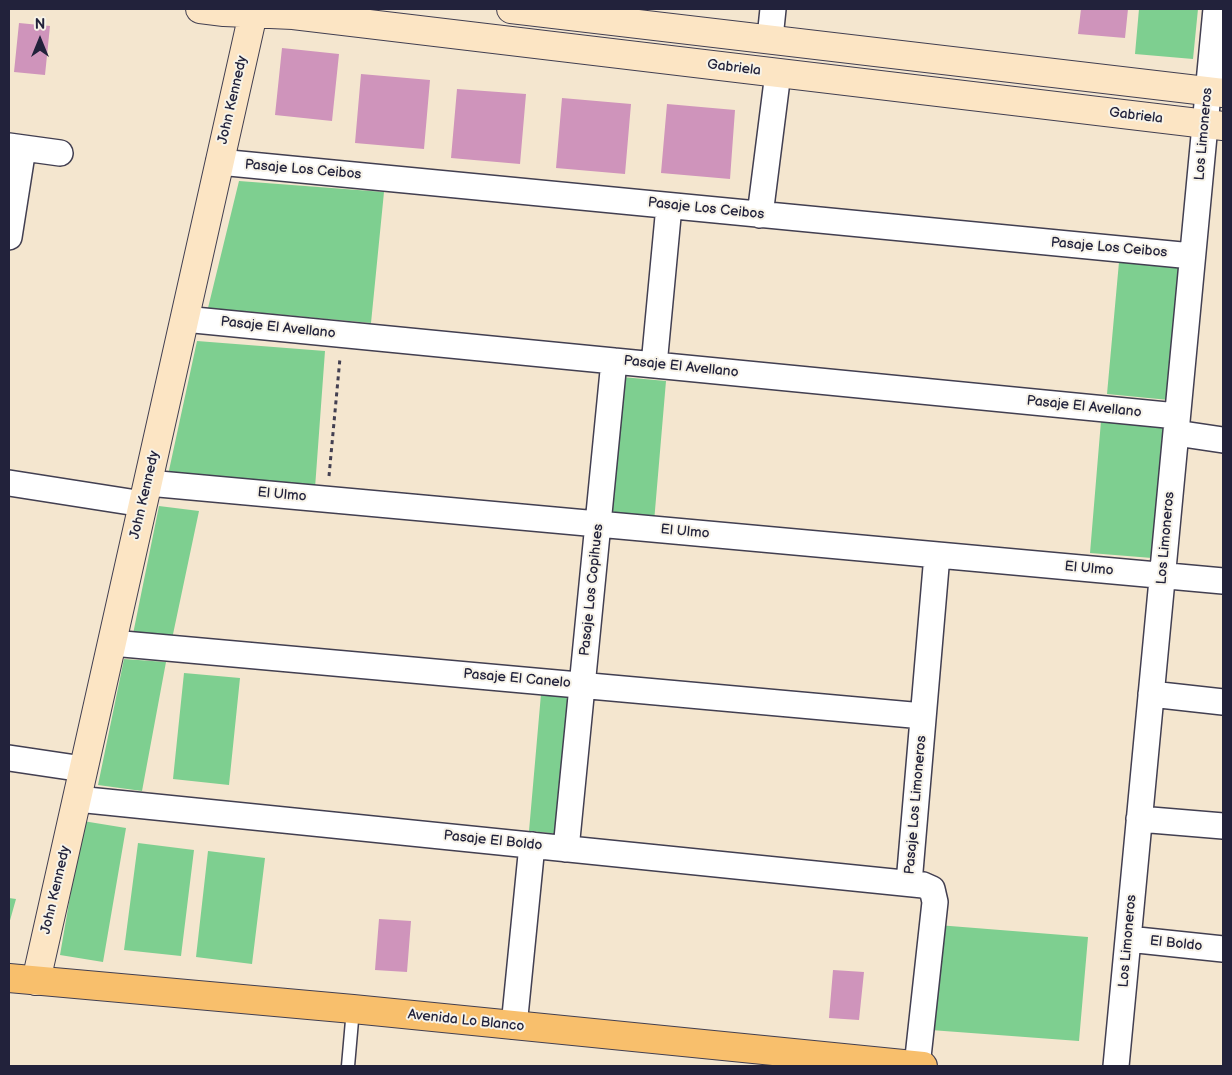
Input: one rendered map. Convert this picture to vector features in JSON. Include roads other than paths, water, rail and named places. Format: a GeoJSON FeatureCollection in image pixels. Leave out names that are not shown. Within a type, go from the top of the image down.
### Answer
{"type":"FeatureCollection","features":[{"type":"Feature","properties":{"kind":"main road","name":"Avenida Lo Blanco"},"geometry":{"type":"LineString","coordinates":[[9,978],[353,1009],[924,1066]]}},
{"type":"Feature","properties":{"kind":"street","name":"Gabriela"},"geometry":{"type":"LineString","coordinates":[[200,9],[293,12],[1214,125]]}},
{"type":"Feature","properties":{"kind":"street"},"geometry":{"type":"LineString","coordinates":[[511,9],[1216,92]]}},
{"type":"Feature","properties":{"kind":"street"},"geometry":{"type":"LineString","coordinates":[[770,38],[773,9]]}},
{"type":"Feature","properties":{"kind":"street","name":"Los Limoneros"},"geometry":{"type":"LineString","coordinates":[[1116,1066],[1192,256],[1214,125],[1216,9]]}},
{"type":"Feature","properties":{"kind":"street","name":"John Kennedy"},"geometry":{"type":"LineString","coordinates":[[36,981],[219,162],[255,10]]}},
{"type":"Feature","properties":{"kind":"street"},"geometry":{"type":"LineString","coordinates":[[760,215],[778,73]]}},
{"type":"Feature","properties":{"kind":"street"},"geometry":{"type":"LineString","coordinates":[[9,237],[16,147],[60,153]]}},
{"type":"Feature","properties":{"kind":"street","name":"Pasaje Los Ceibos"},"geometry":{"type":"LineString","coordinates":[[219,162],[1192,256]]}},
{"type":"Feature","properties":{"kind":"street"},"geometry":{"type":"LineString","coordinates":[[654,365],[669,206]]}},
{"type":"Feature","properties":{"kind":"street","name":"Pasaje El Avellano"},"geometry":{"type":"LineString","coordinates":[[184,319],[654,365],[1177,425],[1223,440]]}},
{"type":"Feature","properties":{"kind":"street","name":"Pasaje Los Copihues"},"geometry":{"type":"LineString","coordinates":[[566,849],[614,361]]}},
{"type":"Feature","properties":{"kind":"street","name":"El Ulmo"},"geometry":{"type":"LineString","coordinates":[[9,483],[145,493],[328,499],[1223,582]]}},
{"type":"Feature","properties":{"kind":"street","name":"Pasaje Los Limoneros"},"geometry":{"type":"LineString","coordinates":[[917,1066],[935,902],[932,889],[923,885],[909,884],[936,555]]}},
{"type":"Feature","properties":{"kind":"street","name":"Pasaje El Canelo"},"geometry":{"type":"LineString","coordinates":[[112,643],[923,716]]}},
{"type":"Feature","properties":{"kind":"street"},"geometry":{"type":"LineString","coordinates":[[1151,694],[1223,702]]}},
{"type":"Feature","properties":{"kind":"street"},"geometry":{"type":"LineString","coordinates":[[9,758],[83,769]]}},
{"type":"Feature","properties":{"kind":"street","name":"Pasaje El Boldo"},"geometry":{"type":"LineString","coordinates":[[77,799],[909,884]]}},
{"type":"Feature","properties":{"kind":"street"},"geometry":{"type":"LineString","coordinates":[[1139,819],[1223,826]]}},
{"type":"Feature","properties":{"kind":"street"},"geometry":{"type":"LineString","coordinates":[[514,1026],[532,845]]}},
{"type":"Feature","properties":{"kind":"street","name":"El Boldo"},"geometry":{"type":"LineString","coordinates":[[1128,939],[1223,948]]}},
{"type":"Feature","properties":{"kind":"lane"},"geometry":{"type":"LineString","coordinates":[[348,1066],[353,1009]]}}]}
